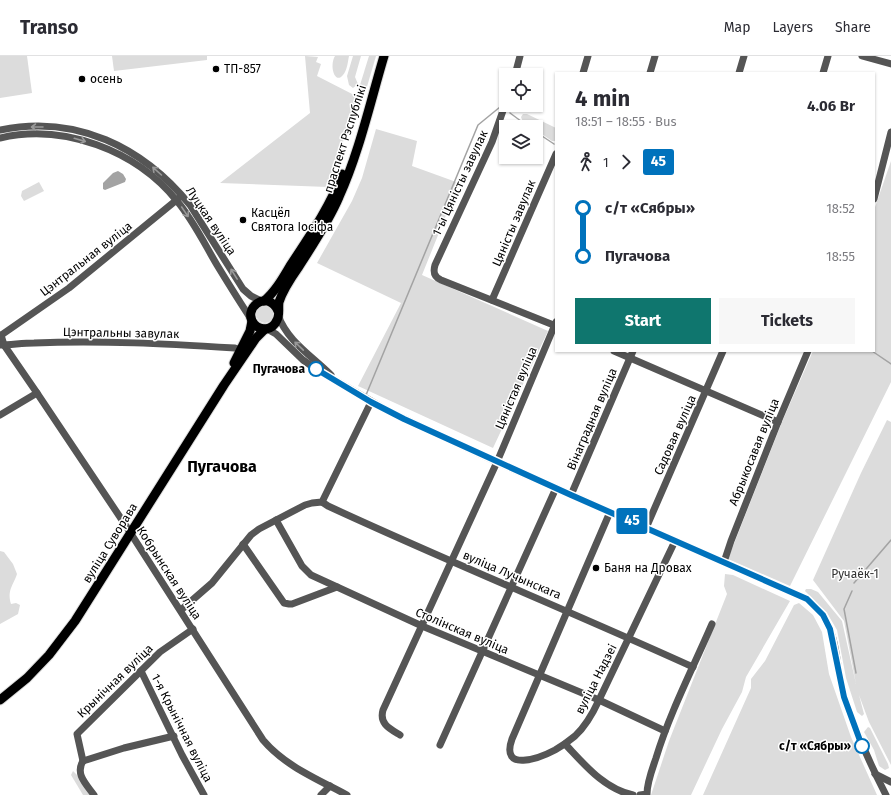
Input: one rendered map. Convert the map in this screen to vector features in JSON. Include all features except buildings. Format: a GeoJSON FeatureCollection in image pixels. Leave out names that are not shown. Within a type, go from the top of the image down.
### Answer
{"type":"FeatureCollection","features":[{"type":"Feature","properties":{"kind":"main road","name":"праспект Рэспублікі"},"geometry":{"type":"LineString","coordinates":[[251,320],[251,310],[253,306],[272,294],[295,259],[332,196],[346,163],[378,56]]}},
{"type":"Feature","properties":{"kind":"main road","name":"праспект Рэспублікі"},"geometry":{"type":"LineString","coordinates":[[266,329],[275,324],[281,298],[290,280],[331,213],[339,197],[355,155],[384,56]]}},
{"type":"Feature","properties":{"kind":"main road"},"geometry":{"type":"LineString","coordinates":[[262,301],[273,304],[278,313]]}},
{"type":"Feature","properties":{"kind":"main road"},"geometry":{"type":"LineString","coordinates":[[251,320],[257,326],[266,329]]}},
{"type":"Feature","properties":{"kind":"main road","name":"вуліца Суворава"},"geometry":{"type":"LineString","coordinates":[[224,384],[250,331],[251,320]]}},
{"type":"Feature","properties":{"kind":"main road","name":"вуліца Суворава"},"geometry":{"type":"LineString","coordinates":[[0,700],[27,678],[49,655],[75,621],[224,384],[256,338],[266,329]]}},
{"type":"Feature","properties":{"kind":"street"},"geometry":{"type":"LineString","coordinates":[[517,68],[520,56]]}},
{"type":"Feature","properties":{"kind":"street"},"geometry":{"type":"LineString","coordinates":[[583,72],[588,56]]}},
{"type":"Feature","properties":{"kind":"street"},"geometry":{"type":"LineString","coordinates":[[650,72],[655,56]]}},
{"type":"Feature","properties":{"kind":"street"},"geometry":{"type":"LineString","coordinates":[[738,72],[744,56]]}},
{"type":"Feature","properties":{"kind":"street"},"geometry":{"type":"LineString","coordinates":[[823,72],[828,56]]}},
{"type":"Feature","properties":{"kind":"street"},"geometry":{"type":"LineString","coordinates":[[862,56],[891,64]]}},
{"type":"Feature","properties":{"kind":"street","name":"1-ы Цяністы завулак"},"geometry":{"type":"LineString","coordinates":[[492,300],[441,280],[434,273],[435,265],[489,149],[502,112]]}},
{"type":"Feature","properties":{"kind":"street","name":"Луцкая вуліца"},"geometry":{"type":"LineString","coordinates":[[0,130],[24,127],[59,128],[78,131],[124,148],[143,160],[153,168],[180,198],[196,229],[251,320]]}},
{"type":"Feature","properties":{"kind":"street"},"geometry":{"type":"LineString","coordinates":[[875,195],[891,132]]}},
{"type":"Feature","properties":{"kind":"street","name":"Луцкая вуліца"},"geometry":{"type":"LineString","coordinates":[[0,138],[44,135],[75,138],[117,153],[139,166],[190,205],[243,288],[251,296],[262,301]]}},
{"type":"Feature","properties":{"kind":"street","name":"Цяністы завулак"},"geometry":{"type":"LineString","coordinates":[[492,300],[555,156]]}},
{"type":"Feature","properties":{"kind":"street","name":"Цэнтральная вуліца"},"geometry":{"type":"LineString","coordinates":[[1,336],[69,288],[180,198]]}},
{"type":"Feature","properties":{"kind":"street"},"geometry":{"type":"LineString","coordinates":[[492,300],[555,325]]}},
{"type":"Feature","properties":{"kind":"street"},"geometry":{"type":"LineString","coordinates":[[278,313],[284,328],[290,337],[338,382]]}},
{"type":"Feature","properties":{"kind":"street","name":"Цяністая вуліца"},"geometry":{"type":"LineString","coordinates":[[400,735],[384,724],[382,713],[497,462],[555,327]]}},
{"type":"Feature","properties":{"kind":"street"},"geometry":{"type":"LineString","coordinates":[[266,329],[280,337],[303,360],[371,402],[404,419],[497,462],[807,599],[819,610],[826,621],[835,650],[844,697],[855,728],[886,795]]}},
{"type":"Feature","properties":{"kind":"street","name":"Кобрынская вуліца"},"geometry":{"type":"LineString","coordinates":[[1,336],[2,345],[37,393],[130,533],[268,746],[277,756],[304,773],[346,795]]}},
{"type":"Feature","properties":{"kind":"street","name":"Цэнтральны завулак"},"geometry":{"type":"LineString","coordinates":[[2,345],[35,342],[133,342],[235,348],[240,350]]}},
{"type":"Feature","properties":{"kind":"street"},"geometry":{"type":"LineString","coordinates":[[620,352],[632,354],[706,390],[778,422]]}},
{"type":"Feature","properties":{"kind":"street","name":"Садовая вуліца"},"geometry":{"type":"LineString","coordinates":[[646,528],[723,352]]}},
{"type":"Feature","properties":{"kind":"street","name":"Абрыкосавая вуліца"},"geometry":{"type":"LineString","coordinates":[[724,562],[778,422],[808,352]]}},
{"type":"Feature","properties":{"kind":"street","name":"Вінаградная вуліца"},"geometry":{"type":"LineString","coordinates":[[571,495],[632,354]]}},
{"type":"Feature","properties":{"kind":"street"},"geometry":{"type":"LineString","coordinates":[[0,415],[37,393]]}},
{"type":"Feature","properties":{"kind":"street"},"geometry":{"type":"LineString","coordinates":[[181,610],[212,583],[243,544],[255,532],[308,504],[322,502],[371,402]]}},
{"type":"Feature","properties":{"kind":"street"},"geometry":{"type":"LineString","coordinates":[[440,744],[556,488]]}},
{"type":"Feature","properties":{"kind":"street","name":"вуліца Лучынскага"},"geometry":{"type":"LineString","coordinates":[[322,502],[368,524],[512,586],[693,667]]}},
{"type":"Feature","properties":{"kind":"street"},"geometry":{"type":"LineString","coordinates":[[538,675],[568,611],[610,512]]}},
{"type":"Feature","properties":{"kind":"street","name":"Столінская вуліца"},"geometry":{"type":"LineString","coordinates":[[276,520],[304,569],[311,574],[422,626],[599,700],[665,731]]}},
{"type":"Feature","properties":{"kind":"street","name":"вуліца Надзеі"},"geometry":{"type":"LineString","coordinates":[[538,675],[512,739],[510,747],[511,754],[516,760],[528,760],[548,753],[566,744],[585,725],[599,700],[675,541]]}},
{"type":"Feature","properties":{"kind":"street"},"geometry":{"type":"LineString","coordinates":[[243,544],[284,603],[292,604],[337,587]]}},
{"type":"Feature","properties":{"kind":"street"},"geometry":{"type":"LineString","coordinates":[[644,794],[665,731],[712,624]]}},
{"type":"Feature","properties":{"kind":"street","name":"Крынічная вуліца"},"geometry":{"type":"LineString","coordinates":[[83,761],[76,734],[160,652],[192,629]]}},
{"type":"Feature","properties":{"kind":"street","name":"1-я Крынічная вуліца"},"geometry":{"type":"LineString","coordinates":[[141,671],[174,736],[186,764],[204,795]]}},
{"type":"Feature","properties":{"kind":"street"},"geometry":{"type":"LineString","coordinates":[[94,795],[80,775],[80,769],[83,761],[124,748],[174,736]]}},
{"type":"Feature","properties":{"kind":"street"},"geometry":{"type":"LineString","coordinates":[[566,744],[598,777],[620,791],[633,795]]}},
{"type":"Feature","properties":{"kind":"street"},"geometry":{"type":"LineString","coordinates":[[875,773],[891,782]]}},
{"type":"Feature","properties":{"kind":"street"},"geometry":{"type":"LineString","coordinates":[[322,795],[330,786]]}},
{"type":"Feature","properties":{"kind":"green space"},"geometry":{"type":"Polygon","coordinates":[[[0,56],[27,56],[32,93],[0,98],[0,56]]]}},
{"type":"Feature","properties":{"kind":"green space"},"geometry":{"type":"Polygon","coordinates":[[[112,56],[207,56],[207,60],[114,71],[112,56]]]}},
{"type":"Feature","properties":{"kind":"green space"},"geometry":{"type":"Polygon","coordinates":[[[305,56],[318,57],[316,62],[321,64],[317,76],[358,97],[328,187],[220,183],[310,113],[305,56]]]}},
{"type":"Feature","properties":{"kind":"green space"},"geometry":{"type":"Polygon","coordinates":[[[335,56],[349,56],[343,75],[338,78],[335,76],[333,69],[333,60],[335,56]]]}},
{"type":"Feature","properties":{"kind":"green space"},"geometry":{"type":"Polygon","coordinates":[[[353,56],[361,56],[355,77],[358,84],[353,88],[349,85],[347,76],[353,56]]]}},
{"type":"Feature","properties":{"kind":"green space"},"geometry":{"type":"Polygon","coordinates":[[[369,56],[376,56],[366,90],[362,92],[360,85],[369,56]]]}},
{"type":"Feature","properties":{"kind":"green space"},"geometry":{"type":"Polygon","coordinates":[[[523,114],[527,114],[539,120],[523,120],[521,117],[523,114]]]}},
{"type":"Feature","properties":{"kind":"green space"},"geometry":{"type":"Polygon","coordinates":[[[543,122],[555,128],[555,141],[552,141],[543,135],[543,122]]]}},
{"type":"Feature","properties":{"kind":"green space"},"geometry":{"type":"Polygon","coordinates":[[[376,129],[417,141],[412,166],[459,183],[422,275],[548,331],[493,448],[358,386],[401,303],[317,263],[352,201],[362,178],[376,129]]]}},
{"type":"Feature","properties":{"kind":"green space"},"geometry":{"type":"Polygon","coordinates":[[[891,161],[891,382],[790,586],[728,559],[782,422],[813,352],[875,352],[875,207],[891,161]]]}},
{"type":"Feature","properties":{"kind":"green space"},"geometry":{"type":"Polygon","coordinates":[[[39,182],[44,191],[24,201],[21,196],[22,191],[39,182]]]}},
{"type":"Feature","properties":{"kind":"green space"},"geometry":{"type":"Polygon","coordinates":[[[265,305],[271,308],[274,314],[271,320],[265,323],[259,320],[256,314],[259,308],[265,305]]]}},
{"type":"Feature","properties":{"kind":"green space","name":"Ручаёк-1"},"geometry":{"type":"Polygon","coordinates":[[[887,420],[891,422],[891,765],[869,722],[859,695],[864,714],[862,716],[857,712],[846,678],[837,630],[827,613],[805,591],[806,589],[811,589],[818,592],[842,621],[856,684],[844,621],[813,580],[861,473],[887,420]]]}},
{"type":"Feature","properties":{"kind":"green space"},"geometry":{"type":"Polygon","coordinates":[[[0,551],[4,552],[13,564],[17,574],[10,592],[11,604],[16,603],[20,605],[18,614],[0,624],[0,551]]]}},
{"type":"Feature","properties":{"kind":"green space"},"geometry":{"type":"Polygon","coordinates":[[[725,574],[733,575],[790,601],[746,677],[742,692],[722,729],[691,795],[651,795],[669,741],[727,594],[724,586],[725,574]]]}},
{"type":"Feature","properties":{"kind":"green space"},"geometry":{"type":"Polygon","coordinates":[[[799,603],[813,615],[822,632],[829,674],[851,737],[877,795],[703,795],[751,688],[751,679],[765,661],[794,605],[799,603]]]}},
{"type":"Feature","properties":{"kind":"green space"},"geometry":{"type":"Polygon","coordinates":[[[868,727],[870,728],[888,764],[889,768],[885,770],[879,766],[874,750],[864,732],[868,727]]]}},
{"type":"Feature","properties":{"kind":"green space"},"geometry":{"type":"Polygon","coordinates":[[[73,771],[81,779],[91,795],[83,795],[71,775],[73,771]]]}},
{"type":"Feature","properties":{"kind":"shaded area"},"geometry":{"type":"Polygon","coordinates":[[[118,171],[123,174],[126,179],[125,182],[105,190],[103,189],[103,183],[113,173],[118,171]]]}},
{"type":"Feature","properties":{"kind":"waterway"},"geometry":{"type":"LineString","coordinates":[[366,395],[478,125],[499,108]]}},
{"type":"Feature","properties":{"kind":"waterway"},"geometry":{"type":"LineString","coordinates":[[510,113],[520,120]]}},
{"type":"Feature","properties":{"kind":"waterway"},"geometry":{"type":"LineString","coordinates":[[543,137],[554,144]]}},
{"type":"Feature","properties":{"kind":"waterway"},"geometry":{"type":"LineString","coordinates":[[873,352],[891,364]]}},
{"type":"Feature","properties":{"kind":"waterway"},"geometry":{"type":"LineString","coordinates":[[854,583],[891,540]]}},
{"type":"Feature","properties":{"kind":"waterway"},"geometry":{"type":"LineString","coordinates":[[852,591],[844,609],[856,673]]}},
{"type":"Feature","properties":{"kind":"bus line","name":"45"},"geometry":{"type":"LineString","coordinates":[[316,369],[371,402],[404,419],[497,462],[807,599],[823,615],[830,629],[844,697],[862,746]]}},
{"type":"Feature","properties":{"kind":"place","name":"ТП-857"},"geometry":{"type":"Point","coordinates":[216,69]}},
{"type":"Feature","properties":{"kind":"place","name":"осень"},"geometry":{"type":"Point","coordinates":[82,79]}},
{"type":"Feature","properties":{"kind":"place","name":"Касцёл Святога Іосіфа"},"geometry":{"type":"Point","coordinates":[243,220]}},
{"type":"Feature","properties":{"kind":"place","name":"Пугачова"},"geometry":{"type":"Point","coordinates":[316,369]}},
{"type":"Feature","properties":{"kind":"place","name":"Баня на Дровах"},"geometry":{"type":"Point","coordinates":[596,568]}},
{"type":"Feature","properties":{"kind":"place","name":"с/т «Сябры»"},"geometry":{"type":"Point","coordinates":[862,746]}},
{"type":"Feature","properties":{"kind":"district","name":"Пугачова"},"geometry":{"type":"Point","coordinates":[222,466]}}]}
